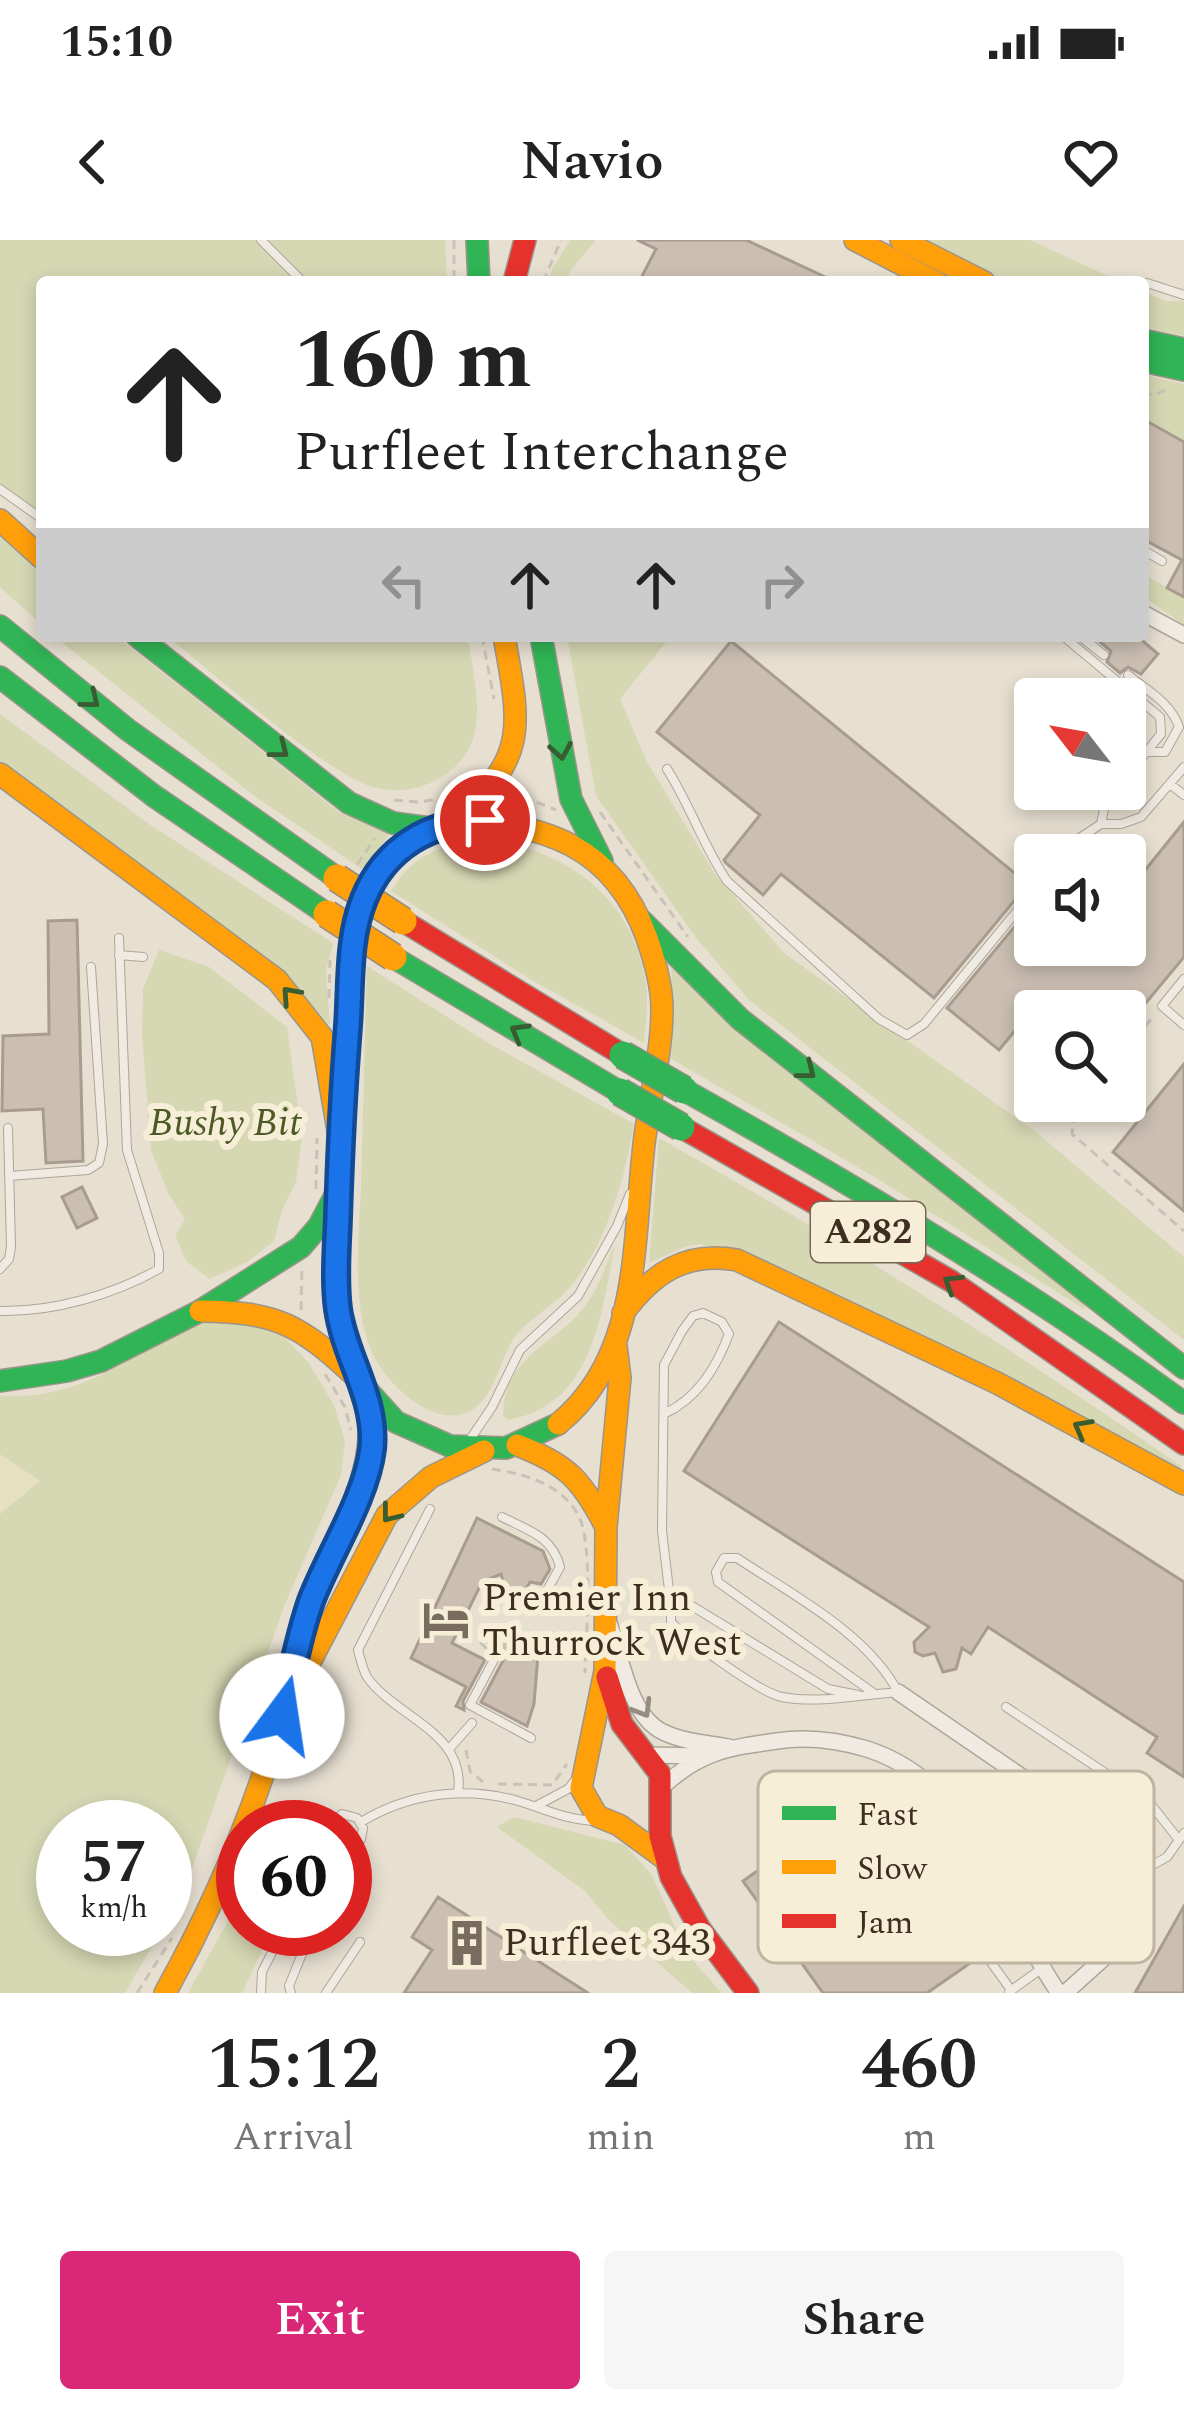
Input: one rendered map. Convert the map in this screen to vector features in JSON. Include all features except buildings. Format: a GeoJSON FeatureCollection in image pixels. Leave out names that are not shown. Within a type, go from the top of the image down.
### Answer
{"type":"FeatureCollection","features":[{"type":"Feature","properties":{"kind":"main road"},"geometry":{"type":"LineString","coordinates":[[477,240],[479,276]]}},
{"type":"Feature","properties":{"kind":"main road"},"geometry":{"type":"LineString","coordinates":[[516,276],[525,240]]}},
{"type":"Feature","properties":{"kind":"main road"},"geometry":{"type":"LineString","coordinates":[[526,276],[538,240]]}},
{"type":"Feature","properties":{"kind":"main road"},"geometry":{"type":"LineString","coordinates":[[855,240],[924,276]]}},
{"type":"Feature","properties":{"kind":"main road"},"geometry":{"type":"LineString","coordinates":[[901,240],[972,276]]}},
{"type":"Feature","properties":{"kind":"main road"},"geometry":{"type":"LineString","coordinates":[[1149,341],[1184,349]]}},
{"type":"Feature","properties":{"kind":"main road"},"geometry":{"type":"LineString","coordinates":[[1149,364],[1181,377]]}},
{"type":"Feature","properties":{"kind":"main road"},"geometry":{"type":"LineString","coordinates":[[0,520],[36,553]]}},
{"type":"Feature","properties":{"kind":"main road","name":"A282"},"geometry":{"type":"LineString","coordinates":[[0,626],[128,730],[337,878],[623,1055],[974,1259],[1184,1403]]}},
{"type":"Feature","properties":{"kind":"main road"},"geometry":{"type":"LineString","coordinates":[[145,642],[349,803],[393,823],[445,815],[529,828],[602,861]]}},
{"type":"Feature","properties":{"kind":"main road"},"geometry":{"type":"LineString","coordinates":[[329,1139],[358,918],[379,871],[404,844],[496,782],[518,738],[505,642]]}},
{"type":"Feature","properties":{"kind":"main road"},"geometry":{"type":"LineString","coordinates":[[543,642],[571,799],[602,861],[643,921],[740,1018],[1184,1368]]}},
{"type":"Feature","properties":{"kind":"main road","name":"A282"},"geometry":{"type":"LineString","coordinates":[[0,677],[154,796],[393,957],[951,1281],[1184,1444]]}},
{"type":"Feature","properties":{"kind":"main road"},"geometry":{"type":"LineString","coordinates":[[0,774],[277,980],[322,1037],[338,1306],[373,1420],[370,1463],[309,1606],[282,1716]]}},
{"type":"Feature","properties":{"kind":"main road"},"geometry":{"type":"LineString","coordinates":[[165,1993],[208,1909],[282,1716],[387,1516],[406,1494],[434,1474],[550,1429],[578,1406],[616,1346],[642,1189],[662,1011],[643,921]]}},
{"type":"Feature","properties":{"kind":"main road"},"geometry":{"type":"LineString","coordinates":[[0,1381],[67,1372],[101,1361],[200,1311],[301,1247],[319,1226],[328,1192]]}},
{"type":"Feature","properties":{"kind":"main road"},"geometry":{"type":"LineString","coordinates":[[623,1312],[664,1267],[706,1255],[737,1260],[997,1383],[1184,1484]]}},
{"type":"Feature","properties":{"kind":"main road"},"geometry":{"type":"LineString","coordinates":[[200,1311],[255,1310],[281,1318],[318,1340],[402,1426],[481,1456]]}},
{"type":"Feature","properties":{"kind":"main road"},"geometry":{"type":"LineString","coordinates":[[616,1346],[620,1378],[606,1527],[606,1615],[581,1788],[596,1816],[664,1858]]}},
{"type":"Feature","properties":{"kind":"main road"},"geometry":{"type":"LineString","coordinates":[[517,1444],[576,1474],[606,1527]]}},
{"type":"Feature","properties":{"kind":"main road"},"geometry":{"type":"LineString","coordinates":[[595,1680],[618,1718],[656,1764],[664,1858],[701,1932],[748,1993]]}},
{"type":"Feature","properties":{"kind":"main road"},"geometry":{"type":"LineString","coordinates":[[584,1758],[608,1747],[631,1745],[645,1752]]}},
{"type":"Feature","properties":{"kind":"main road"},"geometry":{"type":"LineString","coordinates":[[613,1823],[643,1818],[660,1794]]}},
{"type":"Feature","properties":{"kind":"street"},"geometry":{"type":"LineString","coordinates":[[1149,617],[1184,635]]}},
{"type":"Feature","properties":{"kind":"street"},"geometry":{"type":"LineString","coordinates":[[1162,626],[1184,652]]}},
{"type":"Feature","properties":{"kind":"street"},"geometry":{"type":"LineString","coordinates":[[606,1615],[638,1704],[651,1724],[688,1741],[731,1748]]}},
{"type":"Feature","properties":{"kind":"street"},"geometry":{"type":"LineString","coordinates":[[898,1692],[1013,1771]]}},
{"type":"Feature","properties":{"kind":"street"},"geometry":{"type":"LineString","coordinates":[[645,1752],[702,1756],[793,1738],[821,1739],[882,1754],[915,1771]]}},
{"type":"Feature","properties":{"kind":"street"},"geometry":{"type":"LineString","coordinates":[[660,1794],[702,1756]]}},
{"type":"Feature","properties":{"kind":"street"},"geometry":{"type":"LineString","coordinates":[[1039,1963],[1062,1993],[1097,1963]]}},
{"type":"Feature","properties":{"kind":"lane"},"geometry":{"type":"LineString","coordinates":[[261,240],[297,276]]}},
{"type":"Feature","properties":{"kind":"lane"},"geometry":{"type":"LineString","coordinates":[[1149,284],[1184,295]]}},
{"type":"Feature","properties":{"kind":"lane"},"geometry":{"type":"LineString","coordinates":[[0,489],[36,515]]}},
{"type":"Feature","properties":{"kind":"lane"},"geometry":{"type":"LineString","coordinates":[[1149,553],[1162,561]]}},
{"type":"Feature","properties":{"kind":"lane"},"geometry":{"type":"LineString","coordinates":[[1070,642],[1160,718],[1160,734],[1147,752]]}},
{"type":"Feature","properties":{"kind":"lane"},"geometry":{"type":"LineString","coordinates":[[1088,642],[1105,655]]}},
{"type":"Feature","properties":{"kind":"lane"},"geometry":{"type":"LineString","coordinates":[[1128,675],[1164,702],[1178,728],[1165,752],[1147,752]]}},
{"type":"Feature","properties":{"kind":"lane"},"geometry":{"type":"LineString","coordinates":[[1086,834],[1101,824],[1141,817],[1184,767]]}},
{"type":"Feature","properties":{"kind":"lane"},"geometry":{"type":"LineString","coordinates":[[667,769],[727,880],[864,1006],[907,1035],[924,1024],[1014,915]]}},
{"type":"Feature","properties":{"kind":"lane"},"geometry":{"type":"LineString","coordinates":[[1170,784],[1184,795]]}},
{"type":"Feature","properties":{"kind":"lane"},"geometry":{"type":"LineString","coordinates":[[1101,824],[1104,810]]}},
{"type":"Feature","properties":{"kind":"lane"},"geometry":{"type":"LineString","coordinates":[[0,1311],[22,1311],[125,1288],[158,1269],[159,1253],[127,1150],[119,938]]}},
{"type":"Feature","properties":{"kind":"lane"},"geometry":{"type":"LineString","coordinates":[[119,955],[143,956]]}},
{"type":"Feature","properties":{"kind":"lane"},"geometry":{"type":"LineString","coordinates":[[9,1176],[88,1170],[99,1163],[103,1144],[91,968]]}},
{"type":"Feature","properties":{"kind":"lane"},"geometry":{"type":"LineString","coordinates":[[1184,980],[1162,1006],[1184,1025]]}},
{"type":"Feature","properties":{"kind":"lane"},"geometry":{"type":"LineString","coordinates":[[0,1269],[11,1247],[8,1128]]}},
{"type":"Feature","properties":{"kind":"lane"},"geometry":{"type":"LineString","coordinates":[[481,1456],[492,1407],[520,1350],[578,1296],[617,1226],[642,1165]]}},
{"type":"Feature","properties":{"kind":"lane"},"geometry":{"type":"LineString","coordinates":[[664,1414],[705,1383],[723,1352],[729,1334],[703,1312],[693,1316],[664,1365],[662,1531],[671,1622],[686,1638],[778,1697],[858,1695],[875,1694],[898,1692],[885,1667],[846,1634],[736,1558],[724,1558],[716,1572],[718,1582],[875,1694]]}},
{"type":"Feature","properties":{"kind":"lane"},"geometry":{"type":"LineString","coordinates":[[430,1509],[358,1650],[367,1677],[450,1748],[458,1792]]}},
{"type":"Feature","properties":{"kind":"lane"},"geometry":{"type":"LineString","coordinates":[[502,1517],[545,1538],[554,1550],[560,1567],[545,1594]]}},
{"type":"Feature","properties":{"kind":"lane"},"geometry":{"type":"LineString","coordinates":[[670,1607],[692,1606],[828,1690],[858,1695]]}},
{"type":"Feature","properties":{"kind":"lane"},"geometry":{"type":"LineString","coordinates":[[497,1654],[470,1705],[531,1738]]}},
{"type":"Feature","properties":{"kind":"lane"},"geometry":{"type":"LineString","coordinates":[[1006,1707],[1102,1771]]}},
{"type":"Feature","properties":{"kind":"lane"},"geometry":{"type":"LineString","coordinates":[[450,1748],[472,1723]]}},
{"type":"Feature","properties":{"kind":"lane"},"geometry":{"type":"LineString","coordinates":[[534,1806],[568,1790],[584,1758]]}},
{"type":"Feature","properties":{"kind":"lane"},"geometry":{"type":"LineString","coordinates":[[372,1816],[395,1804],[458,1792],[534,1806],[564,1818],[613,1823]]}},
{"type":"Feature","properties":{"kind":"lane"},"geometry":{"type":"LineString","coordinates":[[1154,1808],[1182,1837],[1167,1857],[1154,1864]]}},
{"type":"Feature","properties":{"kind":"lane"},"geometry":{"type":"LineString","coordinates":[[261,1993],[262,1972],[270,1956]]}},
{"type":"Feature","properties":{"kind":"lane"},"geometry":{"type":"LineString","coordinates":[[291,1993],[289,1986],[301,1956]]}},
{"type":"Feature","properties":{"kind":"lane"},"geometry":{"type":"LineString","coordinates":[[326,1993],[351,1956]]}},
{"type":"Feature","properties":{"kind":"lane"},"geometry":{"type":"LineString","coordinates":[[989,1963],[1010,1992],[1042,1968]]}},
{"type":"Feature","properties":{"kind":"path"},"geometry":{"type":"LineString","coordinates":[[454,240],[454,276]]}},
{"type":"Feature","properties":{"kind":"path"},"geometry":{"type":"LineString","coordinates":[[546,276],[561,240]]}},
{"type":"Feature","properties":{"kind":"path"},"geometry":{"type":"LineString","coordinates":[[1149,394],[1181,377]]}},
{"type":"Feature","properties":{"kind":"path"},"geometry":{"type":"LineString","coordinates":[[483,642],[497,716]]}},
{"type":"Feature","properties":{"kind":"path"},"geometry":{"type":"LineString","coordinates":[[510,791],[562,812]]}},
{"type":"Feature","properties":{"kind":"path"},"geometry":{"type":"LineString","coordinates":[[591,798],[690,940]]}},
{"type":"Feature","properties":{"kind":"path"},"geometry":{"type":"LineString","coordinates":[[389,804],[391,800],[419,802],[445,815]]}},
{"type":"Feature","properties":{"kind":"path"},"geometry":{"type":"LineString","coordinates":[[1146,1025],[1162,1006]]}},
{"type":"Feature","properties":{"kind":"path"},"geometry":{"type":"LineString","coordinates":[[1074,1122],[1072,1134],[1184,1231]]}},
{"type":"Feature","properties":{"kind":"path"},"geometry":{"type":"LineString","coordinates":[[328,1192],[329,1139]]}},
{"type":"Feature","properties":{"kind":"path"},"geometry":{"type":"LineString","coordinates":[[299,1316],[304,1285],[301,1257]]}},
{"type":"Feature","properties":{"kind":"path"},"geometry":{"type":"LineString","coordinates":[[316,1363],[345,1407],[353,1438]]}},
{"type":"Feature","properties":{"kind":"path"},"geometry":{"type":"LineString","coordinates":[[481,1456],[559,1492],[580,1520],[595,1680]]}},
{"type":"Feature","properties":{"kind":"path"},"geometry":{"type":"LineString","coordinates":[[487,1646],[483,1640],[497,1654]]}},
{"type":"Feature","properties":{"kind":"path"},"geometry":{"type":"LineString","coordinates":[[458,1739],[469,1757],[470,1771],[484,1784],[552,1785],[584,1758]]}},
{"type":"Feature","properties":{"kind":"path"},"geometry":{"type":"LineString","coordinates":[[137,1993],[160,1956]]}},
{"type":"Feature","properties":{"kind":"shaded area"},"geometry":{"type":"Polygon","coordinates":[[[0,1454],[40,1481],[0,1514],[0,1454]]]}},
{"type":"Feature","properties":{"kind":"green space"},"geometry":{"type":"Polygon","coordinates":[[[0,240],[445,240],[447,276],[36,276],[36,521],[0,487],[0,240]]]}},
{"type":"Feature","properties":{"kind":"green space"},"geometry":{"type":"Polygon","coordinates":[[[570,240],[596,240],[569,276],[550,276],[570,240]]]}},
{"type":"Feature","properties":{"kind":"green space"},"geometry":{"type":"Polygon","coordinates":[[[928,240],[1030,240],[1108,276],[997,276],[928,240]]]}},
{"type":"Feature","properties":{"kind":"green space"},"geometry":{"type":"Polygon","coordinates":[[[1149,294],[1165,301],[1184,301],[1184,336],[1149,328],[1149,294]]]}},
{"type":"Feature","properties":{"kind":"green space"},"geometry":{"type":"Polygon","coordinates":[[[1149,376],[1184,384],[1184,442],[1149,422],[1149,376]]]}},
{"type":"Feature","properties":{"kind":"green space"},"geometry":{"type":"Polygon","coordinates":[[[0,533],[36,566],[36,620],[0,587],[0,533]]]}},
{"type":"Feature","properties":{"kind":"green space"},"geometry":{"type":"Polygon","coordinates":[[[1149,577],[1184,597],[1184,625],[1149,600],[1149,577]]]}},
{"type":"Feature","properties":{"kind":"green space"},"geometry":{"type":"Polygon","coordinates":[[[62,642],[124,642],[339,812],[389,835],[362,869],[253,795],[62,642]]]}},
{"type":"Feature","properties":{"kind":"green space"},"geometry":{"type":"Polygon","coordinates":[[[174,642],[469,642],[477,715],[468,750],[457,765],[426,785],[394,790],[357,781],[331,766],[174,642]]]}},
{"type":"Feature","properties":{"kind":"green space"},"geometry":{"type":"Polygon","coordinates":[[[568,642],[666,642],[620,699],[647,762],[715,874],[784,953],[1014,1116],[1014,1122],[1036,1132],[1184,1257],[1184,1340],[749,1000],[697,939],[596,796],[568,642]]]}},
{"type":"Feature","properties":{"kind":"green space"},"geometry":{"type":"Polygon","coordinates":[[[0,714],[152,826],[333,943],[326,971],[330,1025],[0,761],[0,714]]]}},
{"type":"Feature","properties":{"kind":"green space"},"geometry":{"type":"Polygon","coordinates":[[[470,840],[530,849],[583,876],[605,896],[637,946],[647,1001],[644,1043],[530,979],[391,891],[424,856],[470,840]]]}},
{"type":"Feature","properties":{"kind":"green space","name":"Bushy Bit"},"geometry":{"type":"Polygon","coordinates":[[[159,950],[209,967],[287,1027],[302,1136],[296,1183],[274,1241],[247,1262],[210,1279],[187,1262],[175,1236],[185,1219],[169,1195],[151,1150],[143,989],[159,950]]]}},
{"type":"Feature","properties":{"kind":"green space"},"geometry":{"type":"Polygon","coordinates":[[[367,966],[485,1041],[634,1124],[613,1209],[584,1268],[566,1292],[517,1334],[484,1399],[453,1416],[420,1405],[390,1380],[371,1350],[361,1311],[358,1248],[367,966]]]}},
{"type":"Feature","properties":{"kind":"green space"},"geometry":{"type":"Polygon","coordinates":[[[671,968],[1088,1304],[1084,1309],[878,1179],[668,1057],[673,1024],[671,968]]]}},
{"type":"Feature","properties":{"kind":"green space"},"geometry":{"type":"Polygon","coordinates":[[[659,1138],[989,1337],[1181,1466],[1177,1473],[702,1244],[649,1263],[659,1138]]]}},
{"type":"Feature","properties":{"kind":"green space"},"geometry":{"type":"Polygon","coordinates":[[[615,1244],[598,1326],[576,1376],[537,1411],[508,1420],[503,1416],[511,1380],[586,1305],[615,1244]]]}},
{"type":"Feature","properties":{"kind":"green space"},"geometry":{"type":"Polygon","coordinates":[[[251,1318],[281,1334],[308,1362],[334,1405],[345,1441],[341,1475],[285,1604],[192,1868],[192,1800],[36,1800],[36,1956],[146,1956],[125,1993],[0,1993],[0,1514],[40,1481],[0,1454],[0,1396],[57,1391],[83,1383],[177,1335],[220,1319],[251,1318]]]}},
{"type":"Feature","properties":{"kind":"green space"},"geometry":{"type":"Polygon","coordinates":[[[514,1817],[625,1845],[652,1875],[687,1954],[722,1993],[692,1993],[608,1919],[585,1891],[497,1827],[514,1817]]]}},
{"type":"Feature","properties":{"kind":"green space"},"geometry":{"type":"Polygon","coordinates":[[[216,1943],[216,1956],[259,1956],[242,1993],[188,1993],[216,1943]]]}},
{"type":"Feature","properties":{"kind":"traffic: fast"},"geometry":{"type":"LineString","coordinates":[[477,240],[479,276]]}},
{"type":"Feature","properties":{"kind":"traffic: fast"},"geometry":{"type":"LineString","coordinates":[[1149,341],[1184,349]]}},
{"type":"Feature","properties":{"kind":"traffic: fast"},"geometry":{"type":"LineString","coordinates":[[1149,362],[1184,370]]}},
{"type":"Feature","properties":{"kind":"traffic: fast"},"geometry":{"type":"LineString","coordinates":[[0,626],[128,730],[337,878]]}},
{"type":"Feature","properties":{"kind":"traffic: fast"},"geometry":{"type":"LineString","coordinates":[[145,642],[349,803],[393,823],[430,828]]}},
{"type":"Feature","properties":{"kind":"traffic: fast"},"geometry":{"type":"LineString","coordinates":[[542,642],[571,799],[602,861]]}},
{"type":"Feature","properties":{"kind":"traffic: fast"},"geometry":{"type":"LineString","coordinates":[[0,677],[154,796],[327,914]]}},
{"type":"Feature","properties":{"kind":"traffic: fast"},"geometry":{"type":"LineString","coordinates":[[642,921],[740,1019],[1184,1368]]}},
{"type":"Feature","properties":{"kind":"traffic: fast"},"geometry":{"type":"LineString","coordinates":[[393,957],[620,1092]]}},
{"type":"Feature","properties":{"kind":"traffic: fast"},"geometry":{"type":"LineString","coordinates":[[349,996],[337,1278],[342,1331],[358,1380],[396,1422],[450,1446],[506,1448],[558,1424]]}},
{"type":"Feature","properties":{"kind":"traffic: fast"},"geometry":{"type":"LineString","coordinates":[[623,1055],[684,1090]]}},
{"type":"Feature","properties":{"kind":"traffic: fast"},"geometry":{"type":"LineString","coordinates":[[684,1090],[939,1239],[1184,1403]]}},
{"type":"Feature","properties":{"kind":"traffic: fast"},"geometry":{"type":"LineString","coordinates":[[620,1092],[681,1127]]}},
{"type":"Feature","properties":{"kind":"traffic: fast"},"geometry":{"type":"LineString","coordinates":[[0,1381],[101,1361],[200,1311],[301,1247],[319,1226],[339,1188]]}},
{"type":"Feature","properties":{"kind":"traffic: slow"},"geometry":{"type":"LineString","coordinates":[[855,240],[924,276]]}},
{"type":"Feature","properties":{"kind":"traffic: slow"},"geometry":{"type":"LineString","coordinates":[[901,240],[972,276]]}},
{"type":"Feature","properties":{"kind":"traffic: slow"},"geometry":{"type":"LineString","coordinates":[[0,520],[36,553]]}},
{"type":"Feature","properties":{"kind":"traffic: slow"},"geometry":{"type":"LineString","coordinates":[[452,820],[495,778],[513,739],[514,694],[505,642]]}},
{"type":"Feature","properties":{"kind":"traffic: slow"},"geometry":{"type":"LineString","coordinates":[[0,774],[277,980],[322,1037],[340,1142]]}},
{"type":"Feature","properties":{"kind":"traffic: slow"},"geometry":{"type":"LineString","coordinates":[[452,820],[545,834],[595,861],[633,907],[659,982],[660,1046],[627,1300],[604,1368],[558,1424]]}},
{"type":"Feature","properties":{"kind":"traffic: slow"},"geometry":{"type":"LineString","coordinates":[[349,996],[355,938],[370,889],[401,850],[452,820]]}},
{"type":"Feature","properties":{"kind":"traffic: slow"},"geometry":{"type":"LineString","coordinates":[[337,878],[403,921]]}},
{"type":"Feature","properties":{"kind":"traffic: slow"},"geometry":{"type":"LineString","coordinates":[[327,914],[393,957]]}},
{"type":"Feature","properties":{"kind":"traffic: slow"},"geometry":{"type":"LineString","coordinates":[[623,1313],[672,1268],[701,1259],[737,1260],[997,1383],[1184,1484]]}},
{"type":"Feature","properties":{"kind":"traffic: slow"},"geometry":{"type":"LineString","coordinates":[[200,1311],[250,1314],[287,1325],[320,1345],[357,1378]]}},
{"type":"Feature","properties":{"kind":"traffic: slow"},"geometry":{"type":"LineString","coordinates":[[616,1346],[620,1378],[606,1527],[605,1671],[581,1788],[597,1816],[619,1825],[664,1858]]}},
{"type":"Feature","properties":{"kind":"traffic: slow"},"geometry":{"type":"LineString","coordinates":[[165,1993],[224,1875],[260,1782],[308,1609],[361,1480],[370,1425],[367,1394]]}},
{"type":"Feature","properties":{"kind":"traffic: slow"},"geometry":{"type":"LineString","coordinates":[[517,1445],[549,1459],[571,1476],[606,1527]]}},
{"type":"Feature","properties":{"kind":"traffic: slow"},"geometry":{"type":"LineString","coordinates":[[299,1683],[387,1515],[431,1477],[484,1451]]}},
{"type":"Feature","properties":{"kind":"traffic: jam"},"geometry":{"type":"LineString","coordinates":[[516,276],[525,240]]}},
{"type":"Feature","properties":{"kind":"traffic: jam"},"geometry":{"type":"LineString","coordinates":[[403,921],[623,1055]]}},
{"type":"Feature","properties":{"kind":"traffic: jam"},"geometry":{"type":"LineString","coordinates":[[681,1127],[951,1281],[1184,1444]]}},
{"type":"Feature","properties":{"kind":"traffic: jam"},"geometry":{"type":"LineString","coordinates":[[607,1677],[622,1724],[660,1774],[660,1836],[671,1877],[700,1929],[748,1993]]}},
{"type":"Feature","properties":{"kind":"place","name":"Premier Inn Thurrock West"},"geometry":{"type":"Point","coordinates":[446,1620]}},
{"type":"Feature","properties":{"kind":"place","name":"Purfleet 343"},"geometry":{"type":"Point","coordinates":[467,1943]}},
{"type":"Feature","properties":{"kind":"route"},"geometry":{"type":"LineString","coordinates":[[282,1716],[309,1606],[364,1481],[372,1448],[370,1405],[342,1331],[336,1284],[340,1103],[358,918],[379,871],[404,844],[452,820],[485,820]]}}]}
